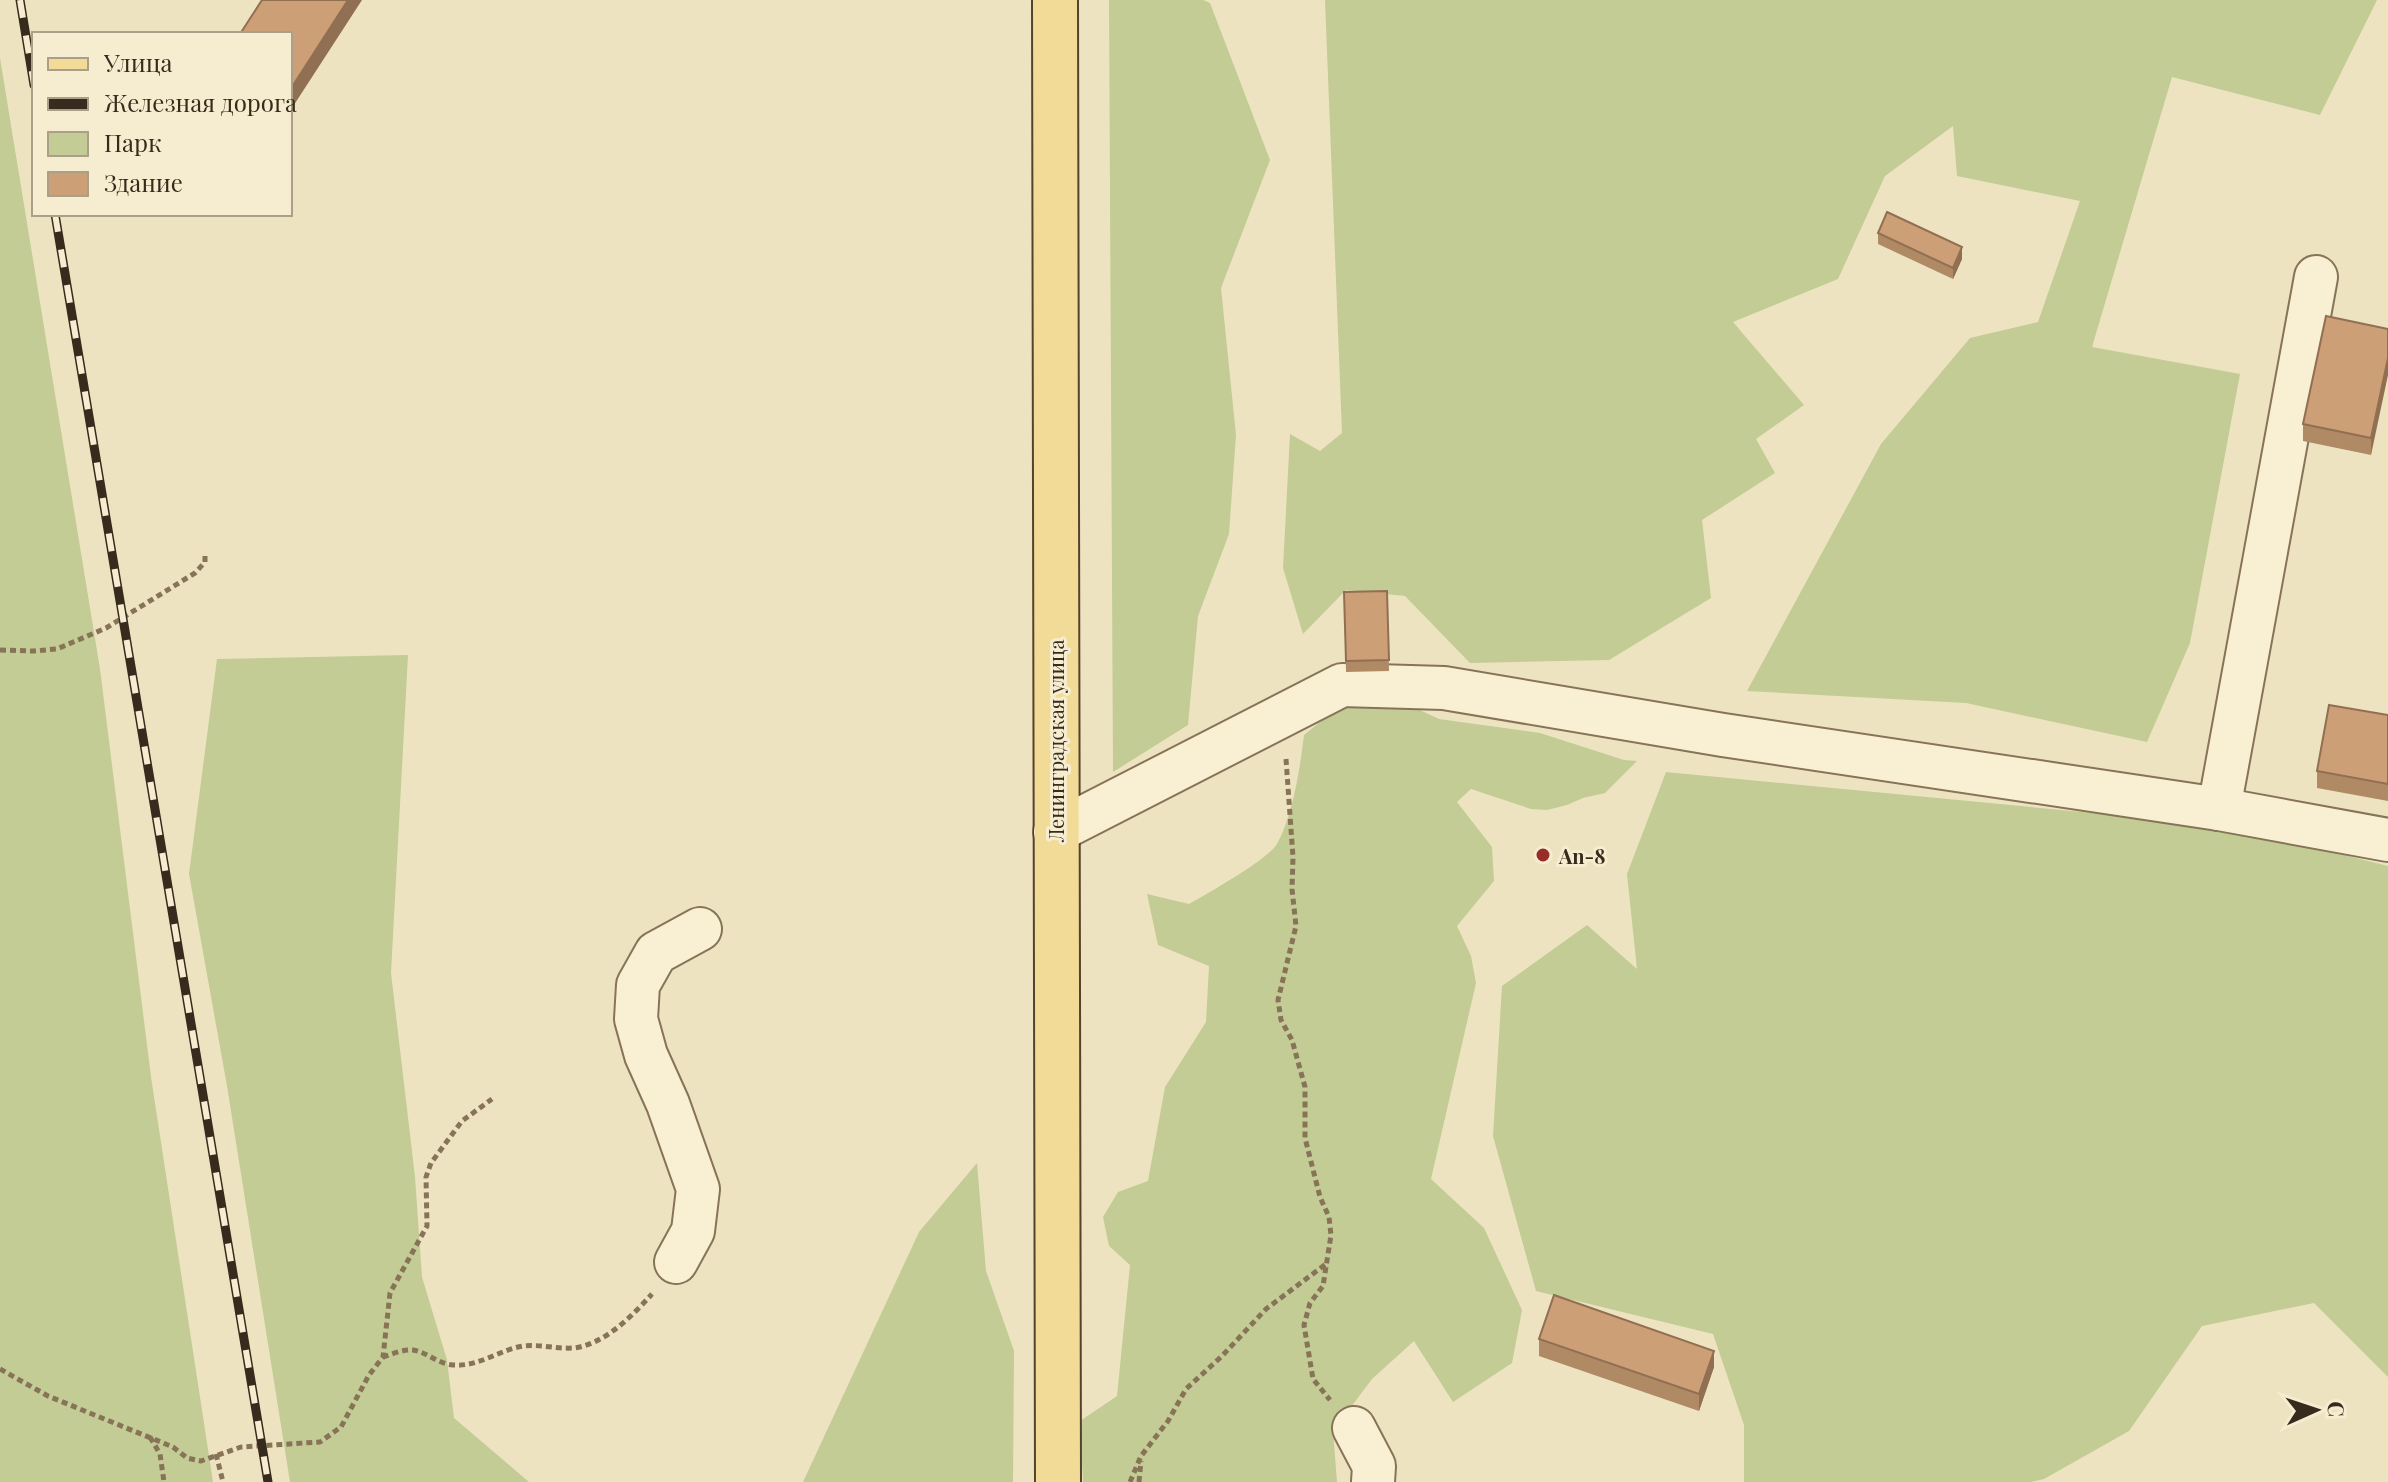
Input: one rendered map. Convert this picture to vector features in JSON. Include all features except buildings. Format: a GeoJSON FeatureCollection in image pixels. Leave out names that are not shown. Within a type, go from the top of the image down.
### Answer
{"type":"FeatureCollection","features":[{"type":"Feature","properties":{"kind":"main road","name":"Ленинградская улица"},"geometry":{"type":"LineString","coordinates":[[1055,0],[1058,1482]]}},
{"type":"Feature","properties":{"kind":"street"},"geometry":{"type":"LineString","coordinates":[[2219,809],[2316,277]]}},
{"type":"Feature","properties":{"kind":"street"},"geometry":{"type":"LineString","coordinates":[[1055,832],[1342,685],[1444,688],[1723,735],[2219,809],[2388,840]]}},
{"type":"Feature","properties":{"kind":"street"},"geometry":{"type":"LineString","coordinates":[[676,1262],[693,1231],[698,1189],[668,1104],[646,1055],[636,1019],[638,985],[656,953],[700,929]]}},
{"type":"Feature","properties":{"kind":"street"},"geometry":{"type":"LineString","coordinates":[[1354,1428],[1374,1466],[1373,1482]]}},
{"type":"Feature","properties":{"kind":"path"},"geometry":{"type":"LineString","coordinates":[[0,650],[57,649],[106,628],[195,573],[205,562],[205,554]]}},
{"type":"Feature","properties":{"kind":"path"},"geometry":{"type":"LineString","coordinates":[[1286,714],[1285,745],[1296,926],[1278,1000],[1281,1020],[1292,1040],[1305,1087],[1305,1138],[1330,1226],[1323,1286],[1310,1303],[1304,1325],[1313,1379],[1354,1428]]}},
{"type":"Feature","properties":{"kind":"path"},"geometry":{"type":"LineString","coordinates":[[0,1369],[48,1396],[150,1436],[187,1458],[201,1461],[241,1447],[320,1442],[341,1427],[369,1375],[383,1357],[390,1293],[427,1226],[426,1177],[431,1163],[462,1121],[492,1099]]}},
{"type":"Feature","properties":{"kind":"path"},"geometry":{"type":"LineString","coordinates":[[383,1357],[413,1350],[436,1361],[454,1365],[483,1362],[525,1346],[573,1348],[594,1343],[638,1309],[676,1262]]}},
{"type":"Feature","properties":{"kind":"path"},"geometry":{"type":"LineString","coordinates":[[1130,1482],[1141,1456],[1168,1421],[1186,1389],[1266,1309],[1327,1263]]}},
{"type":"Feature","properties":{"kind":"path"},"geometry":{"type":"LineString","coordinates":[[150,1436],[160,1454],[164,1482]]}},
{"type":"Feature","properties":{"kind":"path"},"geometry":{"type":"LineString","coordinates":[[216,1454],[223,1482]]}},
{"type":"Feature","properties":{"kind":"path"},"geometry":{"type":"LineString","coordinates":[[1139,1482],[1141,1456]]}},
{"type":"Feature","properties":{"kind":"green space"},"geometry":{"type":"Polygon","coordinates":[[[1109,0],[1203,0],[1210,3],[1270,160],[1221,288],[1236,435],[1229,534],[1198,616],[1188,725],[1113,772],[1109,0]]]}},
{"type":"Feature","properties":{"kind":"green space"},"geometry":{"type":"Polygon","coordinates":[[[1325,0],[2377,0],[2320,115],[2172,77],[2092,347],[2240,374],[2190,643],[2147,742],[1966,703],[1747,691],[1881,444],[1970,338],[2038,322],[2080,201],[1957,176],[1953,126],[1885,176],[1838,279],[1733,322],[1804,405],[1756,439],[1775,473],[1702,520],[1711,598],[1609,660],[1470,663],[1405,596],[1346,590],[1303,634],[1283,568],[1290,434],[1320,451],[1342,433],[1325,0]]]}},
{"type":"Feature","properties":{"kind":"green space"},"geometry":{"type":"Polygon","coordinates":[[[0,58],[100,669],[151,1077],[213,1482],[0,1482],[0,58]]]}},
{"type":"Feature","properties":{"kind":"green space"},"geometry":{"type":"Polygon","coordinates":[[[408,655],[391,973],[415,1177],[422,1277],[447,1360],[454,1418],[529,1482],[290,1482],[227,1086],[189,874],[217,659],[408,655]]]}},
{"type":"Feature","properties":{"kind":"green space"},"geometry":{"type":"Polygon","coordinates":[[[1394,698],[1439,719],[1540,733],[1624,760],[1637,761],[1605,793],[1547,810],[1531,809],[1471,789],[1457,802],[1492,847],[1494,881],[1457,926],[1471,956],[1476,983],[1431,1179],[1484,1228],[1522,1310],[1512,1363],[1453,1402],[1414,1341],[1372,1379],[1333,1431],[1337,1482],[1083,1482],[1080,1421],[1117,1396],[1130,1265],[1109,1246],[1103,1217],[1118,1192],[1148,1181],[1165,1087],[1206,1022],[1209,966],[1158,945],[1147,894],[1189,904],[1262,859],[1277,844],[1283,832],[1292,805],[1304,735],[1335,710],[1394,698]]]}},
{"type":"Feature","properties":{"kind":"green space"},"geometry":{"type":"Polygon","coordinates":[[[1666,772],[2228,826],[2388,866],[2388,1377],[2314,1303],[2202,1326],[2129,1431],[2044,1479],[2031,1482],[1744,1482],[1744,1425],[1713,1334],[1536,1291],[1493,1136],[1502,986],[1587,925],[1637,969],[1627,874],[1666,772]]]}},
{"type":"Feature","properties":{"kind":"green space"},"geometry":{"type":"Polygon","coordinates":[[[977,1163],[986,1271],[1014,1351],[1013,1482],[803,1482],[919,1232],[977,1163]]]}},
{"type":"Feature","properties":{"kind":"railway"},"geometry":{"type":"LineString","coordinates":[[20,0],[32,73]]}},
{"type":"Feature","properties":{"kind":"railway"},"geometry":{"type":"LineString","coordinates":[[55,216],[268,1482]]}},
{"type":"Feature","properties":{"kind":"place","name":"An-8"},"geometry":{"type":"Point","coordinates":[1543,855]}}]}
